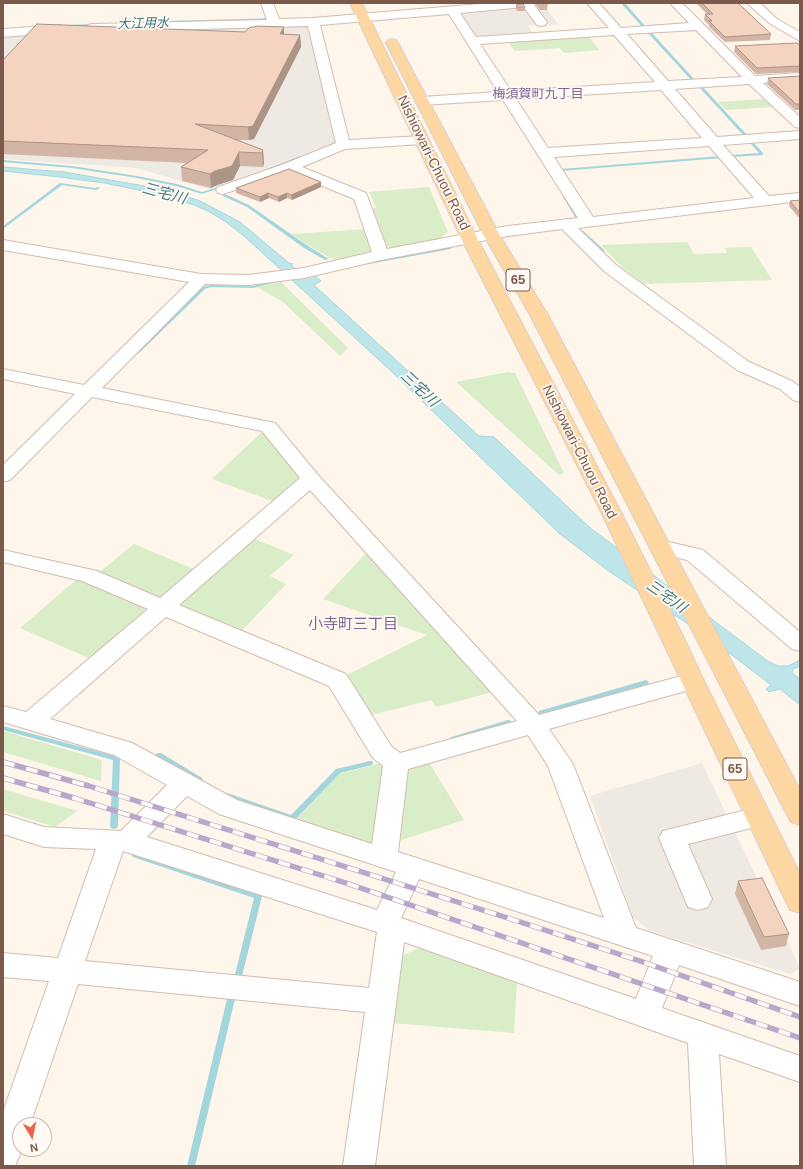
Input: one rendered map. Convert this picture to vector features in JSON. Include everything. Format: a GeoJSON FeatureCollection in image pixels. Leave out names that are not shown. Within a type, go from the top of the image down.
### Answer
{"type":"FeatureCollection","features":[{"type":"Feature","properties":{"kind":"main road","name":"Nishiowari-Chuou Road"},"geometry":{"type":"LineString","coordinates":[[356,3],[371,12],[422,101],[491,234],[539,316],[800,815]]}},
{"type":"Feature","properties":{"kind":"main road","name":"Nishiowari-Chuou Road"},"geometry":{"type":"LineString","coordinates":[[371,12],[422,140],[469,238],[612,514],[800,902]]}},
{"type":"Feature","properties":{"kind":"street"},"geometry":{"type":"LineString","coordinates":[[267,3],[273,20]]}},
{"type":"Feature","properties":{"kind":"street"},"geometry":{"type":"LineString","coordinates":[[526,3],[541,22]]}},
{"type":"Feature","properties":{"kind":"street"},"geometry":{"type":"LineString","coordinates":[[3,33],[273,20],[313,22],[371,12],[488,10],[530,3]]}},
{"type":"Feature","properties":{"kind":"street"},"geometry":{"type":"LineString","coordinates":[[593,3],[764,200]]}},
{"type":"Feature","properties":{"kind":"street"},"geometry":{"type":"LineString","coordinates":[[676,3],[751,79],[800,124]]}},
{"type":"Feature","properties":{"kind":"street"},"geometry":{"type":"LineString","coordinates":[[753,3],[797,41]]}},
{"type":"Feature","properties":{"kind":"street"},"geometry":{"type":"LineString","coordinates":[[453,11],[554,168],[542,169],[576,222],[610,268],[743,366],[786,385],[800,396]]}},
{"type":"Feature","properties":{"kind":"street"},"geometry":{"type":"LineString","coordinates":[[313,22],[343,145]]}},
{"type":"Feature","properties":{"kind":"street"},"geometry":{"type":"LineString","coordinates":[[472,41],[699,26]]}},
{"type":"Feature","properties":{"kind":"street"},"geometry":{"type":"LineString","coordinates":[[497,27],[502,33],[514,36],[516,38]]}},
{"type":"Feature","properties":{"kind":"street"},"geometry":{"type":"LineString","coordinates":[[8,46],[21,32]]}},
{"type":"Feature","properties":{"kind":"street"},"geometry":{"type":"LineString","coordinates":[[721,48],[737,47]]}},
{"type":"Feature","properties":{"kind":"street"},"geometry":{"type":"LineString","coordinates":[[422,101],[800,77]]}},
{"type":"Feature","properties":{"kind":"street"},"geometry":{"type":"LineString","coordinates":[[544,153],[800,135]]}},
{"type":"Feature","properties":{"kind":"street"},"geometry":{"type":"LineString","coordinates":[[223,190],[289,167],[343,145],[422,140]]}},
{"type":"Feature","properties":{"kind":"street"},"geometry":{"type":"LineString","coordinates":[[289,167],[361,196],[382,254]]}},
{"type":"Feature","properties":{"kind":"street"},"geometry":{"type":"LineString","coordinates":[[3,245],[201,280],[248,280],[304,272],[382,254],[491,234],[576,222],[800,197]]}},
{"type":"Feature","properties":{"kind":"street"},"geometry":{"type":"LineString","coordinates":[[3,476],[201,280]]}},
{"type":"Feature","properties":{"kind":"street"},"geometry":{"type":"LineString","coordinates":[[3,374],[268,428],[311,478],[534,725],[560,764],[625,935]]}},
{"type":"Feature","properties":{"kind":"street"},"geometry":{"type":"LineString","coordinates":[[32,721],[311,478]]}},
{"type":"Feature","properties":{"kind":"street"},"geometry":{"type":"LineString","coordinates":[[663,552],[695,555],[800,644]]}},
{"type":"Feature","properties":{"kind":"street"},"geometry":{"type":"LineString","coordinates":[[3,556],[89,576],[338,680],[382,752],[396,763]]}},
{"type":"Feature","properties":{"kind":"street"},"geometry":{"type":"LineString","coordinates":[[396,763],[692,681]]}},
{"type":"Feature","properties":{"kind":"street"},"geometry":{"type":"LineString","coordinates":[[3,714],[32,721],[123,749],[228,807],[625,935],[800,994]]}},
{"type":"Feature","properties":{"kind":"street"},"geometry":{"type":"LineString","coordinates":[[384,858],[396,763]]}},
{"type":"Feature","properties":{"kind":"street"},"geometry":{"type":"LineString","coordinates":[[3,1157],[68,970],[120,840],[184,783]]}},
{"type":"Feature","properties":{"kind":"street"},"geometry":{"type":"LineString","coordinates":[[698,899],[672,838],[758,817]]}},
{"type":"Feature","properties":{"kind":"street"},"geometry":{"type":"LineString","coordinates":[[3,824],[44,837],[120,840],[388,924],[800,1069]]}},
{"type":"Feature","properties":{"kind":"street"},"geometry":{"type":"LineString","coordinates":[[359,1166],[382,1001],[388,924],[412,867]]}},
{"type":"Feature","properties":{"kind":"street"},"geometry":{"type":"LineString","coordinates":[[645,1015],[670,950]]}},
{"type":"Feature","properties":{"kind":"street"},"geometry":{"type":"LineString","coordinates":[[3,964],[382,1001]]}},
{"type":"Feature","properties":{"kind":"street"},"geometry":{"type":"LineString","coordinates":[[703,1035],[710,1166]]}},
{"type":"Feature","properties":{"kind":"shaded area"},"geometry":{"type":"Polygon","coordinates":[[[544,5],[559,25],[528,26],[534,35],[476,37],[460,14],[464,12],[544,5]]]}},
{"type":"Feature","properties":{"kind":"shaded area"},"geometry":{"type":"Polygon","coordinates":[[[307,25],[336,143],[209,189],[136,168],[3,159],[3,35],[307,25]]]}},
{"type":"Feature","properties":{"kind":"shaded area"},"geometry":{"type":"Polygon","coordinates":[[[702,763],[800,968],[790,974],[650,931],[633,917],[590,796],[702,763]]]}},
{"type":"Feature","properties":{"kind":"green space"},"geometry":{"type":"Polygon","coordinates":[[[587,35],[600,50],[564,53],[560,48],[515,51],[507,41],[587,35]]]}},
{"type":"Feature","properties":{"kind":"green space"},"geometry":{"type":"Polygon","coordinates":[[[766,99],[774,107],[726,110],[718,102],[766,99]]]}},
{"type":"Feature","properties":{"kind":"green space"},"geometry":{"type":"Polygon","coordinates":[[[429,187],[448,232],[437,241],[395,249],[384,246],[370,209],[376,208],[369,192],[429,187]]]}},
{"type":"Feature","properties":{"kind":"green space"},"geometry":{"type":"Polygon","coordinates":[[[367,229],[376,249],[371,254],[336,261],[309,246],[292,234],[367,229]]]}},
{"type":"Feature","properties":{"kind":"green space"},"geometry":{"type":"Polygon","coordinates":[[[687,242],[694,254],[727,253],[725,248],[751,247],[772,280],[644,284],[623,268],[601,245],[687,242]]]}},
{"type":"Feature","properties":{"kind":"green space"},"geometry":{"type":"Polygon","coordinates":[[[281,282],[348,348],[340,356],[283,302],[257,287],[281,282]]]}},
{"type":"Feature","properties":{"kind":"green space"},"geometry":{"type":"Polygon","coordinates":[[[508,372],[515,373],[564,473],[559,475],[456,382],[508,372]]]}},
{"type":"Feature","properties":{"kind":"green space"},"geometry":{"type":"Polygon","coordinates":[[[264,430],[301,475],[298,484],[275,502],[212,479],[264,430]]]}},
{"type":"Feature","properties":{"kind":"green space"},"geometry":{"type":"Polygon","coordinates":[[[252,538],[294,555],[270,576],[286,584],[239,634],[178,608],[177,603],[252,538]]]}},
{"type":"Feature","properties":{"kind":"green space"},"geometry":{"type":"Polygon","coordinates":[[[134,544],[196,570],[164,597],[152,598],[97,574],[134,544]]]}},
{"type":"Feature","properties":{"kind":"green space"},"geometry":{"type":"Polygon","coordinates":[[[368,551],[493,692],[436,707],[431,700],[368,716],[343,677],[427,635],[323,599],[368,551]]]}},
{"type":"Feature","properties":{"kind":"green space"},"geometry":{"type":"Polygon","coordinates":[[[76,580],[144,606],[144,615],[93,660],[20,628],[76,580]]]}},
{"type":"Feature","properties":{"kind":"green space"},"geometry":{"type":"Polygon","coordinates":[[[3,731],[102,760],[101,781],[3,752],[3,731]]]}},
{"type":"Feature","properties":{"kind":"green space"},"geometry":{"type":"Polygon","coordinates":[[[427,759],[464,820],[398,841],[400,779],[420,761],[427,759]]]}},
{"type":"Feature","properties":{"kind":"green space"},"geometry":{"type":"Polygon","coordinates":[[[382,763],[386,769],[373,843],[365,843],[295,821],[339,774],[382,763]]]}},
{"type":"Feature","properties":{"kind":"green space"},"geometry":{"type":"Polygon","coordinates":[[[3,789],[77,811],[55,827],[3,811],[3,789]]]}},
{"type":"Feature","properties":{"kind":"green space"},"geometry":{"type":"Polygon","coordinates":[[[419,948],[517,982],[514,1033],[392,1023],[399,957],[419,948]]]}},
{"type":"Feature","properties":{"kind":"water","name":"三宅川"},"geometry":{"type":"Polygon","coordinates":[[[3,167],[64,172],[156,188],[198,200],[240,222],[289,263],[293,264],[291,265],[305,277],[315,276],[321,281],[314,285],[479,436],[494,437],[589,527],[769,662],[778,666],[788,666],[800,660],[800,666],[793,669],[792,673],[800,679],[800,705],[780,689],[769,692],[766,689],[771,685],[715,642],[610,572],[560,534],[391,371],[244,236],[226,222],[208,211],[194,205],[158,194],[104,183],[3,171],[3,167]]]}},
{"type":"Feature","properties":{"kind":"building"},"geometry":{"type":"Polygon","coordinates":[[[702,3],[738,3],[771,34],[725,37],[709,21],[712,21],[705,14],[713,14],[702,3]]]}},
{"type":"Feature","properties":{"kind":"building"},"geometry":{"type":"Polygon","coordinates":[[[523,4],[525,7],[517,7],[516,5],[523,4]]]}},
{"type":"Feature","properties":{"kind":"building"},"geometry":{"type":"Polygon","coordinates":[[[37,24],[245,32],[250,27],[256,26],[284,27],[280,34],[300,35],[253,126],[195,124],[263,150],[262,153],[239,152],[232,166],[210,174],[181,167],[208,150],[3,141],[3,60],[37,24]]]}},
{"type":"Feature","properties":{"kind":"building"},"geometry":{"type":"Polygon","coordinates":[[[797,43],[800,45],[800,66],[757,68],[735,46],[797,43]]]}},
{"type":"Feature","properties":{"kind":"building"},"geometry":{"type":"Polygon","coordinates":[[[800,76],[800,104],[796,104],[768,78],[800,76]]]}},
{"type":"Feature","properties":{"kind":"building"},"geometry":{"type":"Polygon","coordinates":[[[289,169],[321,182],[291,195],[287,193],[278,197],[268,193],[260,197],[236,188],[289,169]]]}},
{"type":"Feature","properties":{"kind":"building"},"geometry":{"type":"Polygon","coordinates":[[[800,200],[800,213],[790,201],[800,200]]]}},
{"type":"Feature","properties":{"kind":"building"},"geometry":{"type":"Polygon","coordinates":[[[762,878],[789,934],[764,937],[738,881],[762,878]]]}},
{"type":"Feature","properties":{"kind":"waterway"},"geometry":{"type":"LineString","coordinates":[[623,3],[645,28]]}},
{"type":"Feature","properties":{"kind":"waterway","name":"大江用水"},"geometry":{"type":"LineString","coordinates":[[164,22],[283,19]]}},
{"type":"Feature","properties":{"kind":"waterway","name":"大江用水"},"geometry":{"type":"LineString","coordinates":[[67,26],[95,25]]}},
{"type":"Feature","properties":{"kind":"waterway"},"geometry":{"type":"LineString","coordinates":[[649,32],[694,81]]}},
{"type":"Feature","properties":{"kind":"waterway"},"geometry":{"type":"LineString","coordinates":[[699,85],[746,136]]}},
{"type":"Feature","properties":{"kind":"waterway"},"geometry":{"type":"LineString","coordinates":[[733,156],[762,154],[750,141]]}},
{"type":"Feature","properties":{"kind":"waterway"},"geometry":{"type":"LineString","coordinates":[[261,172],[301,157]]}},
{"type":"Feature","properties":{"kind":"waterway"},"geometry":{"type":"LineString","coordinates":[[561,170],[721,157]]}},
{"type":"Feature","properties":{"kind":"waterway","name":"三宅川"},"geometry":{"type":"LineString","coordinates":[[3,161],[72,167],[137,177],[177,185],[202,193],[224,186]]}},
{"type":"Feature","properties":{"kind":"waterway"},"geometry":{"type":"LineString","coordinates":[[3,228],[61,184],[96,189],[98,188]]}},
{"type":"Feature","properties":{"kind":"waterway"},"geometry":{"type":"LineString","coordinates":[[224,195],[248,206],[306,247],[327,259]]}},
{"type":"Feature","properties":{"kind":"waterway"},"geometry":{"type":"LineString","coordinates":[[565,197],[577,217]]}},
{"type":"Feature","properties":{"kind":"waterway"},"geometry":{"type":"LineString","coordinates":[[579,229],[602,251]]}},
{"type":"Feature","properties":{"kind":"waterway"},"geometry":{"type":"LineString","coordinates":[[352,266],[449,248]]}},
{"type":"Feature","properties":{"kind":"waterway"},"geometry":{"type":"LineString","coordinates":[[137,352],[203,288],[211,286],[253,287],[275,281]]}},
{"type":"Feature","properties":{"kind":"waterway"},"geometry":{"type":"LineString","coordinates":[[541,713],[646,682]]}},
{"type":"Feature","properties":{"kind":"waterway"},"geometry":{"type":"LineString","coordinates":[[453,739],[508,722]]}},
{"type":"Feature","properties":{"kind":"waterway"},"geometry":{"type":"LineString","coordinates":[[3,728],[117,759],[114,826]]}},
{"type":"Feature","properties":{"kind":"waterway"},"geometry":{"type":"LineString","coordinates":[[159,755],[200,780]]}},
{"type":"Feature","properties":{"kind":"waterway"},"geometry":{"type":"LineString","coordinates":[[227,796],[292,818],[338,771],[370,763]]}},
{"type":"Feature","properties":{"kind":"waterway"},"geometry":{"type":"LineString","coordinates":[[136,855],[258,896],[238,978]]}},
{"type":"Feature","properties":{"kind":"waterway"},"geometry":{"type":"LineString","coordinates":[[191,1166],[232,995]]}},
{"type":"Feature","properties":{"kind":"railway"},"geometry":{"type":"LineString","coordinates":[[3,762],[89,786],[508,918],[640,961],[800,1017]]}},
{"type":"Feature","properties":{"kind":"railway"},"geometry":{"type":"LineString","coordinates":[[3,778],[74,798],[346,883],[800,1038]]}},
{"type":"Feature","properties":{"kind":"district","name":"梅須賀町九丁目"},"geometry":{"type":"Point","coordinates":[538,94]}},
{"type":"Feature","properties":{"kind":"district","name":"小寺町三丁目"},"geometry":{"type":"Point","coordinates":[353,625]}}]}
